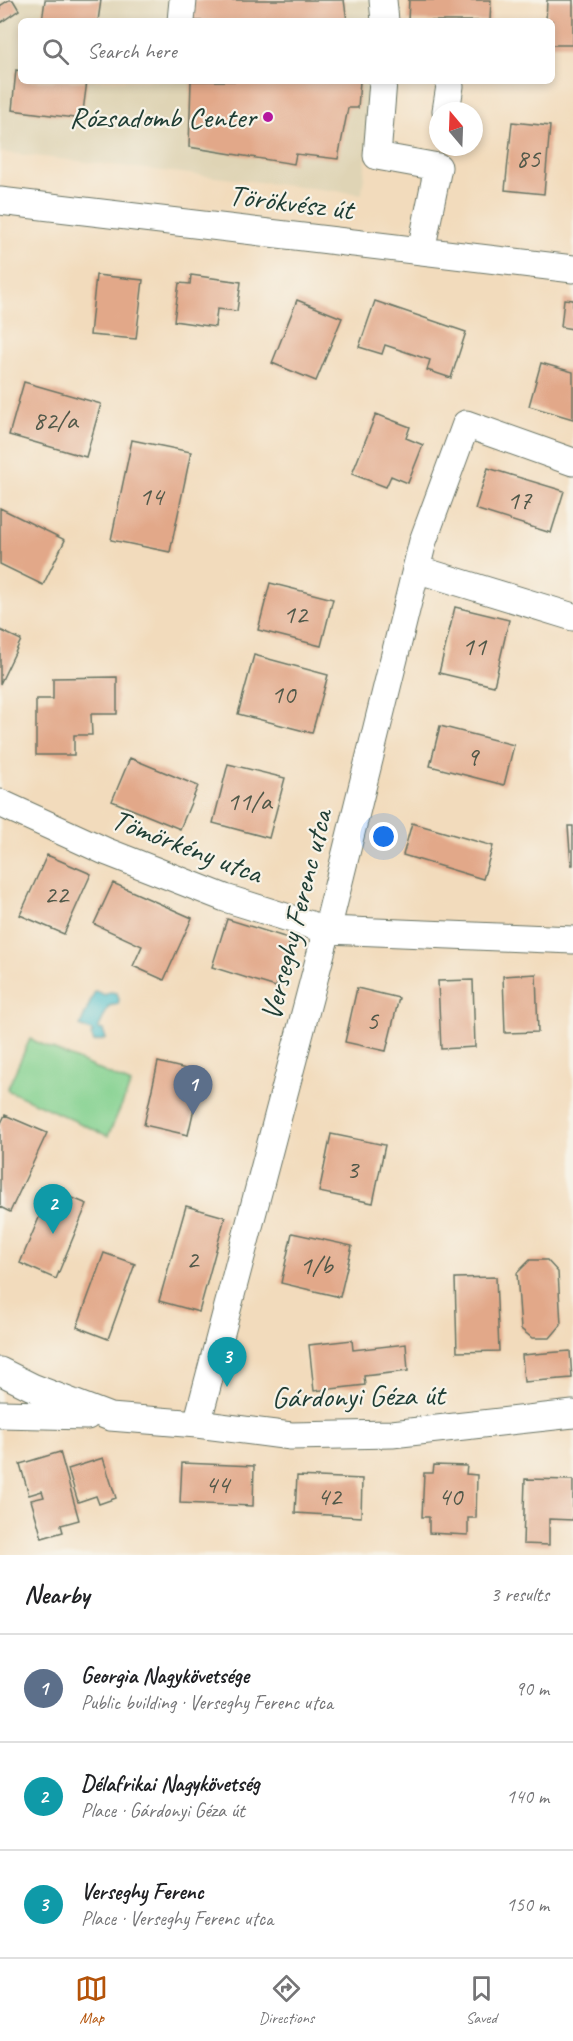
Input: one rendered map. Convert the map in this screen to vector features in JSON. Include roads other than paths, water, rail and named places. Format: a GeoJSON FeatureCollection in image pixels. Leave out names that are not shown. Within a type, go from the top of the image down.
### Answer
{"type":"FeatureCollection","features":[{"type":"Feature","properties":{"kind":"street"},"geometry":{"type":"LineString","coordinates":[[181,18],[183,0]]}},
{"type":"Feature","properties":{"kind":"street"},"geometry":{"type":"LineString","coordinates":[[383,0],[385,18]]}},
{"type":"Feature","properties":{"kind":"street"},"geometry":{"type":"LineString","coordinates":[[383,84],[377,156],[439,157],[422,251]]}},
{"type":"Feature","properties":{"kind":"street","name":"Törökvész út"},"geometry":{"type":"LineString","coordinates":[[0,201],[573,269]]}},
{"type":"Feature","properties":{"kind":"street","name":"Verseghy Ferenc utca"},"geometry":{"type":"LineString","coordinates":[[198,1424],[327,930],[423,541],[466,424],[573,462]]}},
{"type":"Feature","properties":{"kind":"street"},"geometry":{"type":"LineString","coordinates":[[416,569],[573,617]]}},
{"type":"Feature","properties":{"kind":"street","name":"Tömörkény utca"},"geometry":{"type":"LineString","coordinates":[[0,803],[105,851],[225,898],[327,930],[573,940]]}},
{"type":"Feature","properties":{"kind":"street","name":"Gárdonyi Géza út"},"geometry":{"type":"LineString","coordinates":[[1,1375],[110,1417]]}},
{"type":"Feature","properties":{"kind":"street","name":"Gárdonyi Géza út"},"geometry":{"type":"LineString","coordinates":[[0,1414],[110,1417],[198,1424],[291,1436],[392,1434],[573,1414]]}},
{"type":"Feature","properties":{"kind":"water"},"geometry":{"type":"Polygon","coordinates":[[[95,991],[105,995],[110,992],[117,993],[119,999],[118,1004],[109,1006],[98,1029],[103,1030],[106,1039],[94,1042],[91,1035],[93,1032],[80,1026],[95,991]]]}},
{"type":"Feature","properties":{"kind":"place","name":"Rózsadomb Center"},"geometry":{"type":"Point","coordinates":[268,117]}},
{"type":"Feature","properties":{"kind":"place","name":"Georgia Nagykövetsége"},"geometry":{"type":"Point","coordinates":[193,1115]}},
{"type":"Feature","properties":{"kind":"place","name":"Délafrikai Nagykövetség"},"geometry":{"type":"Point","coordinates":[53,1234]}},
{"type":"Feature","properties":{"kind":"place","name":"Verseghy Ferenc"},"geometry":{"type":"Point","coordinates":[227,1387]}}]}
